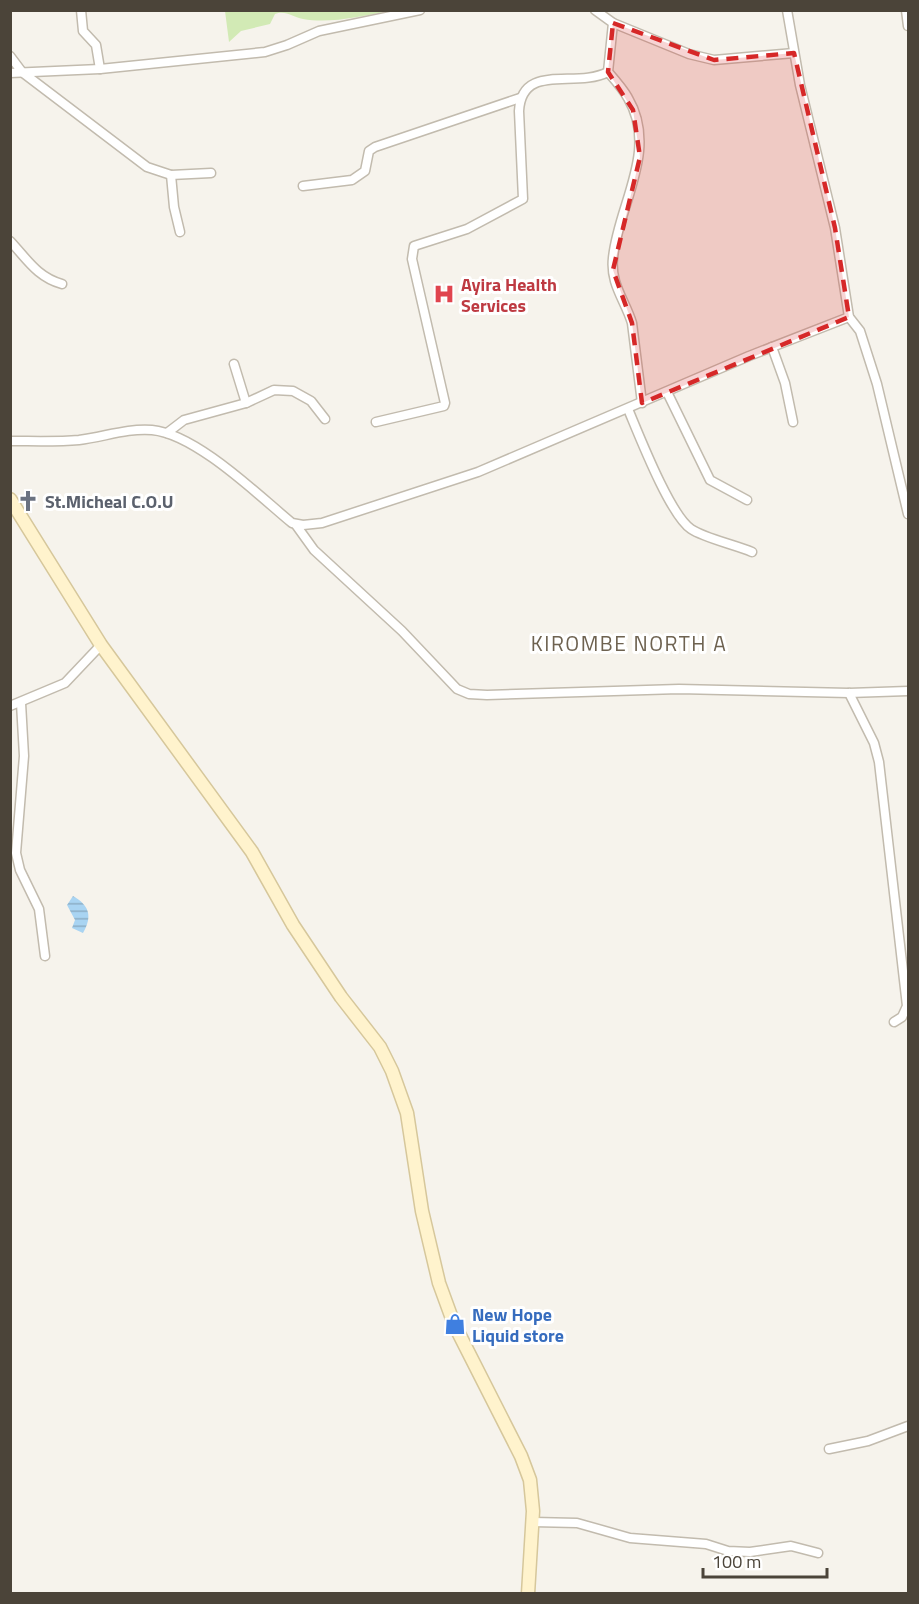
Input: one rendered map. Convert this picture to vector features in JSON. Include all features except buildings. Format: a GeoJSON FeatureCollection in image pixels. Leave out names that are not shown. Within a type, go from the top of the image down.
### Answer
{"type":"FeatureCollection","features":[{"type":"Feature","properties":{"kind":"street"},"geometry":{"type":"LineString","coordinates":[[81,10],[83,31],[96,45],[100,69]]}},
{"type":"Feature","properties":{"kind":"street"},"geometry":{"type":"LineString","coordinates":[[10,73],[100,69],[265,52],[319,31],[420,10]]}},
{"type":"Feature","properties":{"kind":"street"},"geometry":{"type":"LineString","coordinates":[[595,10],[613,23],[689,54],[714,60],[794,53]]}},
{"type":"Feature","properties":{"kind":"street"},"geometry":{"type":"LineString","coordinates":[[787,10],[794,53],[835,228],[849,317],[860,332],[877,384],[909,514]]}},
{"type":"Feature","properties":{"kind":"street"},"geometry":{"type":"LineString","coordinates":[[906,10],[909,26]]}},
{"type":"Feature","properties":{"kind":"street"},"geometry":{"type":"LineString","coordinates":[[613,23],[608,72],[628,98],[639,141],[637,170],[618,235],[613,270],[617,292],[632,323],[642,403]]}},
{"type":"Feature","properties":{"kind":"street"},"geometry":{"type":"LineString","coordinates":[[10,56],[22,72],[134,159],[171,175],[211,173]]}},
{"type":"Feature","properties":{"kind":"street"},"geometry":{"type":"LineString","coordinates":[[303,186],[352,180],[364,171],[369,151],[375,147],[520,98],[531,84],[599,77],[608,72]]}},
{"type":"Feature","properties":{"kind":"street"},"geometry":{"type":"LineString","coordinates":[[376,422],[445,405],[412,250],[417,245],[467,229],[523,199],[520,98]]}},
{"type":"Feature","properties":{"kind":"street"},"geometry":{"type":"LineString","coordinates":[[171,175],[174,207],[180,232]]}},
{"type":"Feature","properties":{"kind":"street"},"geometry":{"type":"LineString","coordinates":[[10,241],[34,269],[44,277],[62,284]]}},
{"type":"Feature","properties":{"kind":"street"},"geometry":{"type":"LineString","coordinates":[[296,525],[333,520],[449,483],[772,347],[849,317]]}},
{"type":"Feature","properties":{"kind":"street"},"geometry":{"type":"LineString","coordinates":[[772,347],[785,383],[792,422]]}},
{"type":"Feature","properties":{"kind":"street"},"geometry":{"type":"LineString","coordinates":[[234,364],[246,403]]}},
{"type":"Feature","properties":{"kind":"street"},"geometry":{"type":"LineString","coordinates":[[166,433],[184,420],[246,403],[274,390],[293,391],[315,404],[325,419]]}},
{"type":"Feature","properties":{"kind":"street"},"geometry":{"type":"LineString","coordinates":[[667,392],[710,480],[747,500]]}},
{"type":"Feature","properties":{"kind":"street"},"geometry":{"type":"LineString","coordinates":[[628,409],[650,463],[684,522],[698,533],[752,552]]}},
{"type":"Feature","properties":{"kind":"street"},"geometry":{"type":"LineString","coordinates":[[10,441],[80,440],[140,430],[166,433],[225,467],[296,525],[314,550],[408,636],[462,692],[487,695],[714,689],[849,693],[909,691]]}},
{"type":"Feature","properties":{"kind":"street"},"geometry":{"type":"LineString","coordinates":[[12,504],[101,645],[252,852],[293,925],[341,997],[380,1047],[392,1071],[407,1113],[422,1211],[439,1283],[454,1324],[521,1456],[532,1491],[533,1522],[528,1593]]}},
{"type":"Feature","properties":{"kind":"street"},"geometry":{"type":"LineString","coordinates":[[10,706],[64,683],[101,645]]}},
{"type":"Feature","properties":{"kind":"street"},"geometry":{"type":"LineString","coordinates":[[849,693],[874,743],[879,762],[907,1006],[902,1017],[894,1022]]}},
{"type":"Feature","properties":{"kind":"street"},"geometry":{"type":"LineString","coordinates":[[21,703],[24,756],[15,870],[37,902],[45,956]]}},
{"type":"Feature","properties":{"kind":"street"},"geometry":{"type":"LineString","coordinates":[[829,1449],[868,1441],[909,1426]]}},
{"type":"Feature","properties":{"kind":"street"},"geometry":{"type":"LineString","coordinates":[[533,1522],[587,1524],[630,1538],[686,1541],[728,1551],[750,1552],[791,1546],[806,1547],[818,1553]]}},
{"type":"Feature","properties":{"kind":"highlighted area"},"geometry":{"type":"Polygon","coordinates":[[[613,23],[714,60],[794,53],[835,228],[849,317],[642,403],[632,323],[613,270],[640,157],[633,110],[608,72],[613,23]]]}},
{"type":"Feature","properties":{"kind":"green space"},"geometry":{"type":"Polygon","coordinates":[[[225,10],[389,11],[324,21],[279,13],[275,14],[270,24],[241,31],[229,42],[225,10]]]}},
{"type":"Feature","properties":{"kind":"water"},"geometry":{"type":"Polygon","coordinates":[[[73,896],[83,903],[88,912],[88,921],[83,933],[72,928],[75,920],[67,905],[73,896]]]}},
{"type":"Feature","properties":{"kind":"place","name":"Ayira Health Services"},"geometry":{"type":"Point","coordinates":[444,294]}},
{"type":"Feature","properties":{"kind":"place","name":"St.Micheal C.O.U"},"geometry":{"type":"Point","coordinates":[28,501]}},
{"type":"Feature","properties":{"kind":"place","name":"New Hope Liquid store"},"geometry":{"type":"Point","coordinates":[455,1324]}},
{"type":"Feature","properties":{"kind":"district","name":"KIROMBE NORTH A"},"geometry":{"type":"Point","coordinates":[629,643]}}]}
